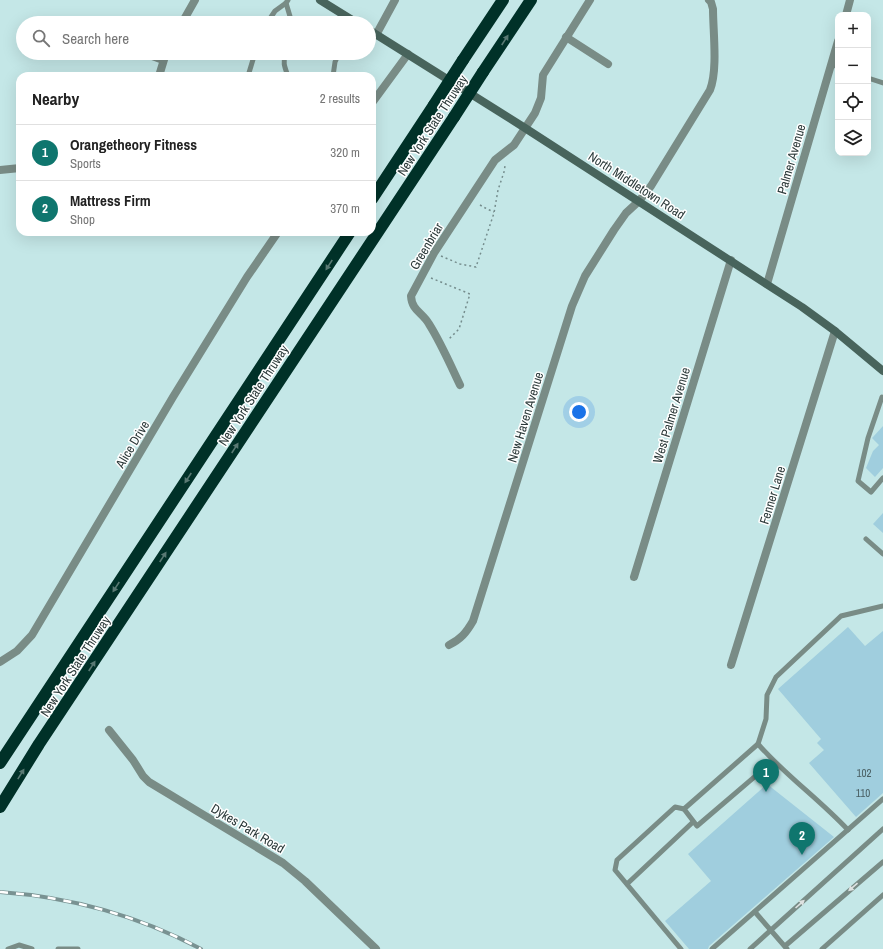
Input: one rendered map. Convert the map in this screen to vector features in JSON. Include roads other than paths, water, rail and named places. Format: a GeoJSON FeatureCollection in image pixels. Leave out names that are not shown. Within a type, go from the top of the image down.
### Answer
{"type":"FeatureCollection","features":[{"type":"Feature","properties":{"kind":"highway","name":"New York State Thruway"},"geometry":{"type":"LineString","coordinates":[[376,193],[503,0]]}},
{"type":"Feature","properties":{"kind":"highway","name":"New York State Thruway"},"geometry":{"type":"LineString","coordinates":[[376,235],[531,0]]}},
{"type":"Feature","properties":{"kind":"highway","name":"New York State Thruway"},"geometry":{"type":"LineString","coordinates":[[0,763],[347,236]]}},
{"type":"Feature","properties":{"kind":"highway","name":"New York State Thruway"},"geometry":{"type":"LineString","coordinates":[[0,808],[43,739],[375,236]]}},
{"type":"Feature","properties":{"kind":"street"},"geometry":{"type":"LineString","coordinates":[[186,16],[195,0]]}},
{"type":"Feature","properties":{"kind":"street"},"geometry":{"type":"LineString","coordinates":[[320,0],[345,16]]}},
{"type":"Feature","properties":{"kind":"street"},"geometry":{"type":"LineString","coordinates":[[376,28],[395,0]]}},
{"type":"Feature","properties":{"kind":"street","name":"Greenbriar"},"geometry":{"type":"LineString","coordinates":[[460,385],[428,322],[415,309],[411,303],[410,296],[434,253],[495,160],[514,144],[539,106],[543,75],[590,0]]}},
{"type":"Feature","properties":{"kind":"street","name":"New Haven Avenue"},"geometry":{"type":"LineString","coordinates":[[449,645],[458,641],[465,634],[473,621],[572,306],[585,276],[626,213],[639,201],[655,180],[708,95],[713,83],[713,9],[709,0]]}},
{"type":"Feature","properties":{"kind":"street"},"geometry":{"type":"LineString","coordinates":[[847,12],[850,0]]}},
{"type":"Feature","properties":{"kind":"street","name":"North Middletown Road"},"geometry":{"type":"LineString","coordinates":[[376,34],[731,260],[835,331],[883,371]]}},
{"type":"Feature","properties":{"kind":"street"},"geometry":{"type":"LineString","coordinates":[[566,37],[608,64]]}},
{"type":"Feature","properties":{"kind":"street"},"geometry":{"type":"LineString","coordinates":[[376,98],[408,54]]}},
{"type":"Feature","properties":{"kind":"street"},"geometry":{"type":"LineString","coordinates":[[160,72],[164,60]]}},
{"type":"Feature","properties":{"kind":"street","name":"Palmer Avenue"},"geometry":{"type":"LineString","coordinates":[[767,284],[835,66]]}},
{"type":"Feature","properties":{"kind":"street"},"geometry":{"type":"LineString","coordinates":[[0,170],[16,168]]}},
{"type":"Feature","properties":{"kind":"street","name":"Alice Drive"},"geometry":{"type":"LineString","coordinates":[[0,662],[17,651],[32,636],[173,397],[275,236]]}},
{"type":"Feature","properties":{"kind":"street","name":"West Palmer Avenue"},"geometry":{"type":"LineString","coordinates":[[634,577],[731,260]]}},
{"type":"Feature","properties":{"kind":"street","name":"Fenner Lane"},"geometry":{"type":"LineString","coordinates":[[731,665],[835,331]]}},
{"type":"Feature","properties":{"kind":"street","name":"Dykes Park Road"},"geometry":{"type":"LineString","coordinates":[[109,730],[149,782],[284,863],[376,949]]}},
{"type":"Feature","properties":{"kind":"lane"},"geometry":{"type":"LineString","coordinates":[[272,16],[275,11],[287,1],[290,16]]}},
{"type":"Feature","properties":{"kind":"lane"},"geometry":{"type":"LineString","coordinates":[[249,72],[253,60]]}},
{"type":"Feature","properties":{"kind":"lane"},"geometry":{"type":"LineString","coordinates":[[284,60],[284,67],[286,72]]}},
{"type":"Feature","properties":{"kind":"lane"},"geometry":{"type":"LineString","coordinates":[[334,72],[336,60]]}},
{"type":"Feature","properties":{"kind":"lane"},"geometry":{"type":"LineString","coordinates":[[871,79],[883,83]]}},
{"type":"Feature","properties":{"kind":"lane"},"geometry":{"type":"LineString","coordinates":[[883,397],[868,438],[858,481],[871,492],[883,478]]}},
{"type":"Feature","properties":{"kind":"lane"},"geometry":{"type":"LineString","coordinates":[[866,539],[883,554]]}},
{"type":"Feature","properties":{"kind":"lane"},"geometry":{"type":"LineString","coordinates":[[684,809],[758,744],[766,719],[768,695],[776,677],[841,616],[883,606]]}},
{"type":"Feature","properties":{"kind":"lane"},"geometry":{"type":"LineString","coordinates":[[758,744],[773,761],[823,805],[848,830]]}},
{"type":"Feature","properties":{"kind":"lane"},"geometry":{"type":"LineString","coordinates":[[681,949],[615,870],[617,860],[674,807],[684,809],[696,826],[773,761]]}},
{"type":"Feature","properties":{"kind":"lane"},"geometry":{"type":"LineString","coordinates":[[712,949],[882,802]]}},
{"type":"Feature","properties":{"kind":"lane"},"geometry":{"type":"LineString","coordinates":[[627,884],[693,822]]}},
{"type":"Feature","properties":{"kind":"lane"},"geometry":{"type":"LineString","coordinates":[[750,949],[883,829]]}},
{"type":"Feature","properties":{"kind":"lane"},"geometry":{"type":"LineString","coordinates":[[755,912],[786,948],[883,862]]}},
{"type":"Feature","properties":{"kind":"lane"},"geometry":{"type":"LineString","coordinates":[[822,949],[883,895]]}},
{"type":"Feature","properties":{"kind":"lane"},"geometry":{"type":"LineString","coordinates":[[8,949],[19,945],[32,949]]}},
{"type":"Feature","properties":{"kind":"lane"},"geometry":{"type":"LineString","coordinates":[[58,949],[78,949]]}},
{"type":"Feature","properties":{"kind":"railway"},"geometry":{"type":"LineString","coordinates":[[0,892],[52,898],[104,910],[153,927],[201,949]]}},
{"type":"Feature","properties":{"kind":"place","name":"Orangetheory Fitness"},"geometry":{"type":"Point","coordinates":[766,792]}},
{"type":"Feature","properties":{"kind":"place","name":"Mattress Firm"},"geometry":{"type":"Point","coordinates":[802,855]}}]}
